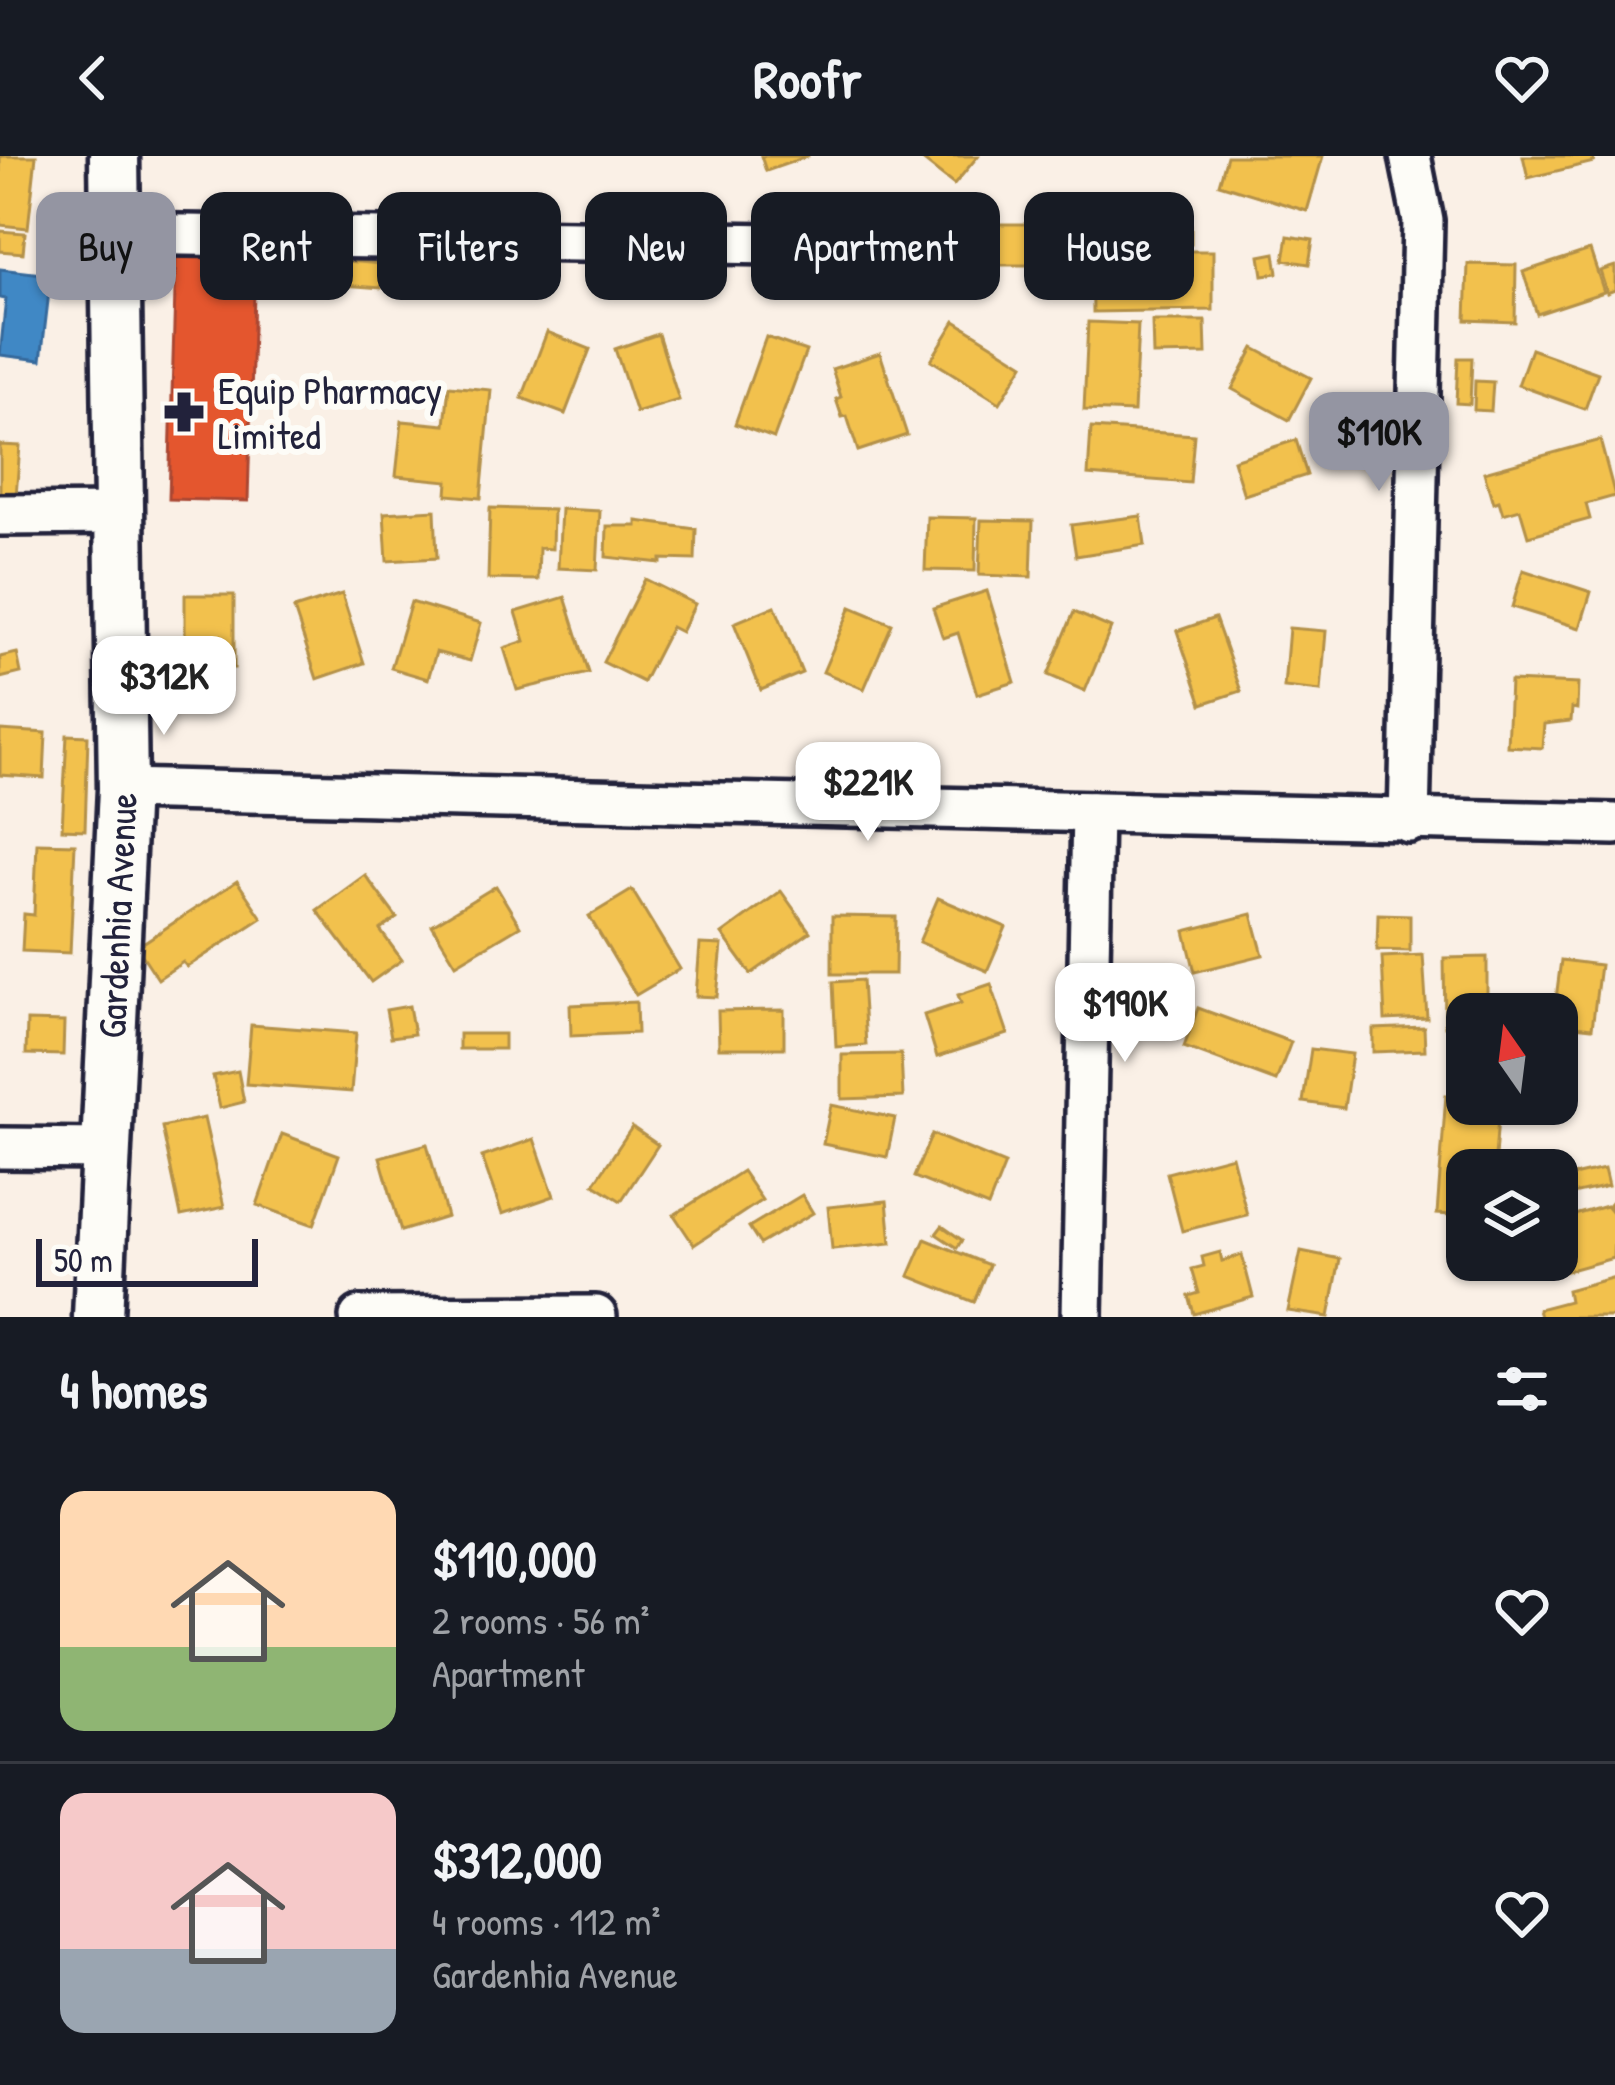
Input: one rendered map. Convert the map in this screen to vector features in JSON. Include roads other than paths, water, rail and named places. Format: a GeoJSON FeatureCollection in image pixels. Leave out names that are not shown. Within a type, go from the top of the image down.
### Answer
{"type":"FeatureCollection","features":[{"type":"Feature","properties":{"kind":"main road","name":"Gardenhia Avenue"},"geometry":{"type":"LineString","coordinates":[[114,156],[114,192]]}},
{"type":"Feature","properties":{"kind":"main road","name":"Gardenhia Avenue"},"geometry":{"type":"LineString","coordinates":[[98,1317],[123,789],[116,300]]}},
{"type":"Feature","properties":{"kind":"street"},"geometry":{"type":"LineString","coordinates":[[1408,822],[1423,221],[1410,156]]}},
{"type":"Feature","properties":{"kind":"street"},"geometry":{"type":"LineString","coordinates":[[176,235],[751,244]]}},
{"type":"Feature","properties":{"kind":"street"},"geometry":{"type":"LineString","coordinates":[[0,515],[119,514]]}},
{"type":"Feature","properties":{"kind":"street"},"geometry":{"type":"LineString","coordinates":[[123,789],[1615,824]]}},
{"type":"Feature","properties":{"kind":"street"},"geometry":{"type":"LineString","coordinates":[[1082,1317],[1092,812]]}},
{"type":"Feature","properties":{"kind":"street"},"geometry":{"type":"LineString","coordinates":[[0,1148],[108,1149]]}},
{"type":"Feature","properties":{"kind":"street"},"geometry":{"type":"LineString","coordinates":[[360,1317],[596,1316]]}},
{"type":"Feature","properties":{"kind":"place","name":"Equip Pharmacy Limited"},"geometry":{"type":"Point","coordinates":[184,412]}}]}
